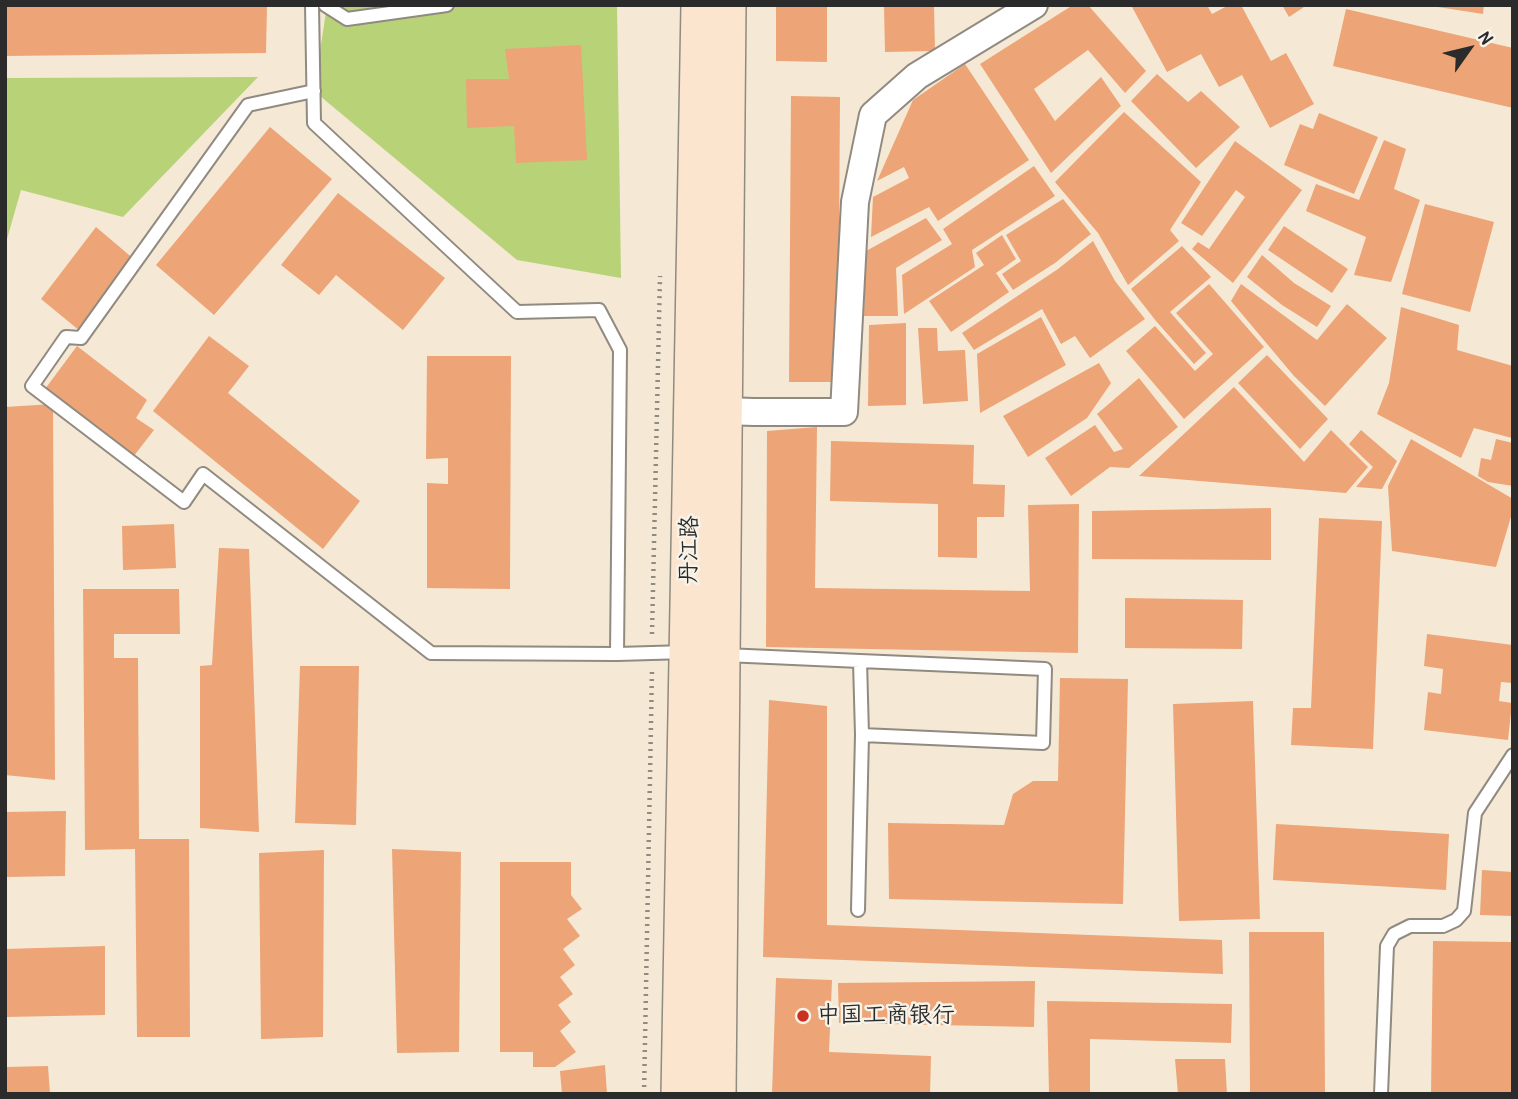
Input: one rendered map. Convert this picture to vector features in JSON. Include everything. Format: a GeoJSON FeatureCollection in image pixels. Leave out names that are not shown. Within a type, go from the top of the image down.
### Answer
{"type":"FeatureCollection","features":[{"type":"Feature","properties":{"kind":"main road","name":"丹江路"},"geometry":{"type":"LineString","coordinates":[[700,5],[705,654],[717,1094]]}},
{"type":"Feature","properties":{"kind":"main road","name":"丹江路"},"geometry":{"type":"LineString","coordinates":[[680,1094],[705,654],[724,411],[727,5]]}},
{"type":"Feature","properties":{"kind":"street"},"geometry":{"type":"LineString","coordinates":[[724,411],[844,412],[855,202],[873,115],[917,76],[1034,5]]}},
{"type":"Feature","properties":{"kind":"lane"},"geometry":{"type":"LineString","coordinates":[[312,5],[314,123],[517,312],[599,310],[620,350],[617,654]]}},
{"type":"Feature","properties":{"kind":"lane"},"geometry":{"type":"LineString","coordinates":[[325,5],[347,19],[447,5]]}},
{"type":"Feature","properties":{"kind":"lane"},"geometry":{"type":"LineString","coordinates":[[314,91],[248,105],[81,338],[66,337],[32,386],[184,502],[203,474],[431,653],[652,652],[1045,669],[1043,743],[862,735]]}},
{"type":"Feature","properties":{"kind":"lane"},"geometry":{"type":"LineString","coordinates":[[858,910],[862,735],[860,661]]}},
{"type":"Feature","properties":{"kind":"lane"},"geometry":{"type":"LineString","coordinates":[[1381,1094],[1387,946],[1394,934],[1410,926],[1443,926],[1456,920],[1464,911],[1475,813],[1513,755]]}},
{"type":"Feature","properties":{"kind":"path"},"geometry":{"type":"LineString","coordinates":[[643,1094],[661,265]]}},
{"type":"Feature","properties":{"kind":"green space"},"geometry":{"type":"Polygon","coordinates":[[[327,5],[617,5],[621,278],[517,260],[314,91],[327,5]]]}},
{"type":"Feature","properties":{"kind":"green space"},"geometry":{"type":"Polygon","coordinates":[[[258,77],[123,217],[21,190],[5,246],[5,78],[258,77]]]}},
{"type":"Feature","properties":{"kind":"building"},"geometry":{"type":"Polygon","coordinates":[[[5,5],[267,5],[266,53],[5,56],[5,5]]]}},
{"type":"Feature","properties":{"kind":"building"},"geometry":{"type":"Polygon","coordinates":[[[776,5],[827,5],[827,62],[776,61],[776,5]]]}},
{"type":"Feature","properties":{"kind":"building"},"geometry":{"type":"Polygon","coordinates":[[[884,5],[934,5],[935,51],[885,52],[884,5]]]}},
{"type":"Feature","properties":{"kind":"building"},"geometry":{"type":"Polygon","coordinates":[[[1073,5],[1088,5],[1146,71],[1125,93],[1088,50],[1034,89],[1055,121],[1101,77],[1121,106],[1051,173],[980,64],[1073,5]]]}},
{"type":"Feature","properties":{"kind":"building"},"geometry":{"type":"Polygon","coordinates":[[[1131,5],[1207,5],[1212,14],[1229,5],[1241,5],[1271,61],[1286,53],[1314,104],[1270,128],[1242,75],[1219,87],[1201,54],[1167,72],[1131,5]]]}},
{"type":"Feature","properties":{"kind":"building"},"geometry":{"type":"Polygon","coordinates":[[[1282,5],[1307,5],[1289,17],[1282,5]]]}},
{"type":"Feature","properties":{"kind":"building"},"geometry":{"type":"Polygon","coordinates":[[[1438,5],[1484,5],[1483,14],[1438,5]]]}},
{"type":"Feature","properties":{"kind":"building"},"geometry":{"type":"Polygon","coordinates":[[[1346,9],[1513,48],[1513,108],[1333,66],[1346,9]]]}},
{"type":"Feature","properties":{"kind":"building"},"geometry":{"type":"Polygon","coordinates":[[[581,45],[587,160],[516,163],[514,126],[467,128],[466,79],[509,79],[505,49],[581,45]]]}},
{"type":"Feature","properties":{"kind":"building"},"geometry":{"type":"Polygon","coordinates":[[[965,64],[1029,160],[938,221],[929,207],[871,237],[873,197],[909,178],[904,167],[877,181],[913,100],[965,64]]]}},
{"type":"Feature","properties":{"kind":"building"},"geometry":{"type":"Polygon","coordinates":[[[1157,74],[1188,102],[1201,91],[1240,127],[1196,168],[1131,101],[1157,74]]]}},
{"type":"Feature","properties":{"kind":"building"},"geometry":{"type":"Polygon","coordinates":[[[791,96],[840,97],[838,382],[789,382],[791,96]]]}},
{"type":"Feature","properties":{"kind":"building"},"geometry":{"type":"Polygon","coordinates":[[[1124,112],[1201,182],[1170,230],[1179,241],[1128,285],[1098,233],[1055,182],[1124,112]]]}},
{"type":"Feature","properties":{"kind":"building"},"geometry":{"type":"Polygon","coordinates":[[[1319,113],[1378,137],[1354,194],[1284,165],[1300,124],[1313,129],[1319,113]]]}},
{"type":"Feature","properties":{"kind":"building"},"geometry":{"type":"Polygon","coordinates":[[[270,127],[332,179],[214,315],[156,265],[270,127]]]}},
{"type":"Feature","properties":{"kind":"building"},"geometry":{"type":"Polygon","coordinates":[[[1384,140],[1406,149],[1394,189],[1420,200],[1391,282],[1354,275],[1366,237],[1306,211],[1316,184],[1359,200],[1384,140]]]}},
{"type":"Feature","properties":{"kind":"building"},"geometry":{"type":"Polygon","coordinates":[[[1235,141],[1302,190],[1233,283],[1192,249],[1198,242],[1209,249],[1245,197],[1236,190],[1202,236],[1181,223],[1235,141]]]}},
{"type":"Feature","properties":{"kind":"building"},"geometry":{"type":"Polygon","coordinates":[[[1034,166],[1055,196],[972,250],[975,267],[904,314],[902,275],[952,244],[943,229],[1034,166]]]}},
{"type":"Feature","properties":{"kind":"building"},"geometry":{"type":"Polygon","coordinates":[[[338,193],[445,278],[403,330],[336,275],[319,295],[281,265],[338,193]]]}},
{"type":"Feature","properties":{"kind":"building"},"geometry":{"type":"Polygon","coordinates":[[[1063,199],[1091,234],[1055,263],[1013,290],[1002,274],[1021,261],[1006,235],[1063,199]]]}},
{"type":"Feature","properties":{"kind":"building"},"geometry":{"type":"Polygon","coordinates":[[[1425,204],[1494,222],[1470,312],[1402,294],[1425,204]]]}},
{"type":"Feature","properties":{"kind":"building"},"geometry":{"type":"Polygon","coordinates":[[[926,218],[942,240],[896,268],[898,316],[864,316],[866,251],[926,218]]]}},
{"type":"Feature","properties":{"kind":"building"},"geometry":{"type":"Polygon","coordinates":[[[1284,226],[1348,269],[1332,293],[1268,250],[1284,226]]]}},
{"type":"Feature","properties":{"kind":"building"},"geometry":{"type":"Polygon","coordinates":[[[96,227],[135,260],[80,331],[41,299],[96,227]]]}},
{"type":"Feature","properties":{"kind":"building"},"geometry":{"type":"Polygon","coordinates":[[[1002,235],[1016,259],[996,273],[1009,292],[951,332],[929,301],[984,265],[976,253],[1002,235]]]}},
{"type":"Feature","properties":{"kind":"building"},"geometry":{"type":"Polygon","coordinates":[[[1093,241],[1115,281],[1145,319],[1090,358],[1075,336],[1061,344],[1042,309],[974,350],[962,333],[1058,269],[1093,241]]]}},
{"type":"Feature","properties":{"kind":"building"},"geometry":{"type":"Polygon","coordinates":[[[1182,246],[1211,277],[1170,312],[1206,353],[1194,364],[1131,289],[1182,246]]]}},
{"type":"Feature","properties":{"kind":"building"},"geometry":{"type":"Polygon","coordinates":[[[1262,255],[1294,283],[1331,306],[1317,327],[1282,305],[1247,277],[1262,255]]]}},
{"type":"Feature","properties":{"kind":"building"},"geometry":{"type":"Polygon","coordinates":[[[1209,284],[1264,347],[1184,419],[1126,351],[1155,326],[1195,371],[1213,354],[1176,313],[1209,284]]]}},
{"type":"Feature","properties":{"kind":"building"},"geometry":{"type":"Polygon","coordinates":[[[1241,284],[1317,340],[1347,304],[1387,338],[1325,406],[1294,376],[1231,301],[1241,284]]]}},
{"type":"Feature","properties":{"kind":"building"},"geometry":{"type":"Polygon","coordinates":[[[1401,307],[1459,325],[1457,350],[1513,366],[1512,438],[1474,428],[1461,458],[1377,414],[1389,383],[1401,307]]]}},
{"type":"Feature","properties":{"kind":"building"},"geometry":{"type":"Polygon","coordinates":[[[1041,317],[1066,365],[980,413],[977,354],[1041,317]]]}},
{"type":"Feature","properties":{"kind":"building"},"geometry":{"type":"Polygon","coordinates":[[[906,323],[906,405],[868,406],[869,325],[906,323]]]}},
{"type":"Feature","properties":{"kind":"building"},"geometry":{"type":"Polygon","coordinates":[[[918,328],[937,328],[938,351],[965,350],[968,401],[923,404],[918,328]]]}},
{"type":"Feature","properties":{"kind":"building"},"geometry":{"type":"Polygon","coordinates":[[[209,336],[249,366],[228,393],[360,501],[323,549],[153,411],[209,336]]]}},
{"type":"Feature","properties":{"kind":"building"},"geometry":{"type":"Polygon","coordinates":[[[77,346],[147,400],[136,418],[154,430],[133,457],[45,389],[77,346]]]}},
{"type":"Feature","properties":{"kind":"building"},"geometry":{"type":"Polygon","coordinates":[[[1267,355],[1328,419],[1300,449],[1238,383],[1267,355]]]}},
{"type":"Feature","properties":{"kind":"building"},"geometry":{"type":"Polygon","coordinates":[[[427,356],[511,356],[510,589],[427,588],[427,483],[448,484],[448,458],[426,459],[427,356]]]}},
{"type":"Feature","properties":{"kind":"building"},"geometry":{"type":"Polygon","coordinates":[[[1099,363],[1111,383],[1087,418],[1028,457],[1003,416],[1099,363]]]}},
{"type":"Feature","properties":{"kind":"building"},"geometry":{"type":"Polygon","coordinates":[[[1139,378],[1178,427],[1129,468],[1110,467],[1071,496],[1045,458],[1095,425],[1114,452],[1123,449],[1097,414],[1139,378]]]}},
{"type":"Feature","properties":{"kind":"building"},"geometry":{"type":"Polygon","coordinates":[[[1234,387],[1304,462],[1331,430],[1368,467],[1346,493],[1139,476],[1234,387]]]}},
{"type":"Feature","properties":{"kind":"building"},"geometry":{"type":"Polygon","coordinates":[[[53,404],[55,780],[5,775],[5,407],[53,404]]]}},
{"type":"Feature","properties":{"kind":"building"},"geometry":{"type":"Polygon","coordinates":[[[817,427],[815,588],[1030,591],[1028,505],[1079,504],[1078,653],[766,647],[767,431],[817,427]]]}},
{"type":"Feature","properties":{"kind":"building"},"geometry":{"type":"Polygon","coordinates":[[[1361,430],[1397,461],[1382,489],[1356,487],[1373,467],[1349,444],[1361,430]]]}},
{"type":"Feature","properties":{"kind":"building"},"geometry":{"type":"Polygon","coordinates":[[[1411,439],[1513,499],[1513,510],[1496,567],[1392,551],[1388,486],[1411,439]]]}},
{"type":"Feature","properties":{"kind":"building"},"geometry":{"type":"Polygon","coordinates":[[[1496,439],[1513,443],[1513,486],[1488,482],[1478,476],[1481,458],[1491,460],[1496,439]]]}},
{"type":"Feature","properties":{"kind":"building"},"geometry":{"type":"Polygon","coordinates":[[[831,441],[974,445],[973,484],[1005,485],[1004,517],[977,517],[977,558],[938,557],[938,504],[830,501],[831,441]]]}},
{"type":"Feature","properties":{"kind":"building"},"geometry":{"type":"Polygon","coordinates":[[[1271,508],[1271,560],[1092,559],[1092,511],[1271,508]]]}},
{"type":"Feature","properties":{"kind":"building"},"geometry":{"type":"Polygon","coordinates":[[[1319,518],[1382,521],[1373,749],[1291,745],[1293,708],[1311,708],[1319,518]]]}},
{"type":"Feature","properties":{"kind":"building"},"geometry":{"type":"Polygon","coordinates":[[[174,524],[176,568],[123,570],[122,526],[174,524]]]}},
{"type":"Feature","properties":{"kind":"building"},"geometry":{"type":"Polygon","coordinates":[[[219,548],[249,549],[259,832],[200,828],[200,666],[212,665],[219,548]]]}},
{"type":"Feature","properties":{"kind":"building"},"geometry":{"type":"Polygon","coordinates":[[[83,589],[179,589],[180,634],[114,634],[114,658],[138,658],[139,839],[189,839],[190,1037],[137,1037],[135,849],[85,850],[83,589]]]}},
{"type":"Feature","properties":{"kind":"building"},"geometry":{"type":"Polygon","coordinates":[[[1125,598],[1243,600],[1242,649],[1125,648],[1125,598]]]}},
{"type":"Feature","properties":{"kind":"building"},"geometry":{"type":"Polygon","coordinates":[[[1427,634],[1513,645],[1513,683],[1501,682],[1499,701],[1512,703],[1508,740],[1424,730],[1428,692],[1441,694],[1443,669],[1424,666],[1427,634]]]}},
{"type":"Feature","properties":{"kind":"building"},"geometry":{"type":"Polygon","coordinates":[[[300,666],[359,666],[356,825],[295,823],[300,666]]]}},
{"type":"Feature","properties":{"kind":"building"},"geometry":{"type":"Polygon","coordinates":[[[1060,678],[1128,679],[1123,904],[889,899],[888,823],[1004,825],[1013,794],[1033,781],[1058,781],[1060,678]]]}},
{"type":"Feature","properties":{"kind":"building"},"geometry":{"type":"Polygon","coordinates":[[[769,700],[827,706],[827,925],[1222,940],[1223,974],[763,957],[769,700]]]}},
{"type":"Feature","properties":{"kind":"building"},"geometry":{"type":"Polygon","coordinates":[[[1253,701],[1260,919],[1179,921],[1173,704],[1253,701]]]}},
{"type":"Feature","properties":{"kind":"building"},"geometry":{"type":"Polygon","coordinates":[[[66,811],[65,876],[5,877],[5,812],[66,811]]]}},
{"type":"Feature","properties":{"kind":"building"},"geometry":{"type":"Polygon","coordinates":[[[1276,824],[1449,834],[1446,890],[1273,880],[1276,824]]]}},
{"type":"Feature","properties":{"kind":"building"},"geometry":{"type":"Polygon","coordinates":[[[392,849],[461,852],[459,1052],[397,1053],[392,849]]]}},
{"type":"Feature","properties":{"kind":"building"},"geometry":{"type":"Polygon","coordinates":[[[324,850],[323,1037],[261,1039],[259,853],[324,850]]]}},
{"type":"Feature","properties":{"kind":"building"},"geometry":{"type":"Polygon","coordinates":[[[500,862],[571,862],[571,895],[582,909],[567,919],[580,936],[563,949],[575,965],[560,977],[573,994],[558,1005],[571,1022],[560,1031],[576,1052],[555,1067],[533,1067],[533,1052],[500,1052],[500,862]]]}},
{"type":"Feature","properties":{"kind":"building"},"geometry":{"type":"Polygon","coordinates":[[[1482,870],[1513,872],[1513,916],[1480,915],[1482,870]]]}},
{"type":"Feature","properties":{"kind":"building"},"geometry":{"type":"Polygon","coordinates":[[[1249,932],[1324,932],[1325,1094],[1250,1094],[1249,932]]]}},
{"type":"Feature","properties":{"kind":"building"},"geometry":{"type":"Polygon","coordinates":[[[1433,941],[1513,942],[1513,1094],[1431,1094],[1433,941]]]}},
{"type":"Feature","properties":{"kind":"building"},"geometry":{"type":"Polygon","coordinates":[[[105,946],[105,1015],[5,1017],[5,949],[105,946]]]}},
{"type":"Feature","properties":{"kind":"building","name":"中国工商银行"},"geometry":{"type":"Polygon","coordinates":[[[776,978],[832,980],[829,1052],[931,1056],[930,1094],[772,1094],[776,978]]]}},
{"type":"Feature","properties":{"kind":"building"},"geometry":{"type":"Polygon","coordinates":[[[1035,981],[1034,1027],[839,1023],[838,983],[1035,981]]]}},
{"type":"Feature","properties":{"kind":"building"},"geometry":{"type":"Polygon","coordinates":[[[1047,1001],[1232,1004],[1231,1043],[1090,1039],[1090,1094],[1049,1094],[1047,1001]]]}},
{"type":"Feature","properties":{"kind":"building"},"geometry":{"type":"Polygon","coordinates":[[[1175,1059],[1225,1059],[1227,1094],[1178,1094],[1175,1059]]]}},
{"type":"Feature","properties":{"kind":"building"},"geometry":{"type":"Polygon","coordinates":[[[605,1065],[607,1094],[562,1094],[560,1071],[605,1065]]]}},
{"type":"Feature","properties":{"kind":"building"},"geometry":{"type":"Polygon","coordinates":[[[48,1066],[50,1094],[5,1094],[5,1067],[48,1066]]]}},
{"type":"Feature","properties":{"kind":"place","name":"中国工商银行"},"geometry":{"type":"Point","coordinates":[803,1016]}}]}
